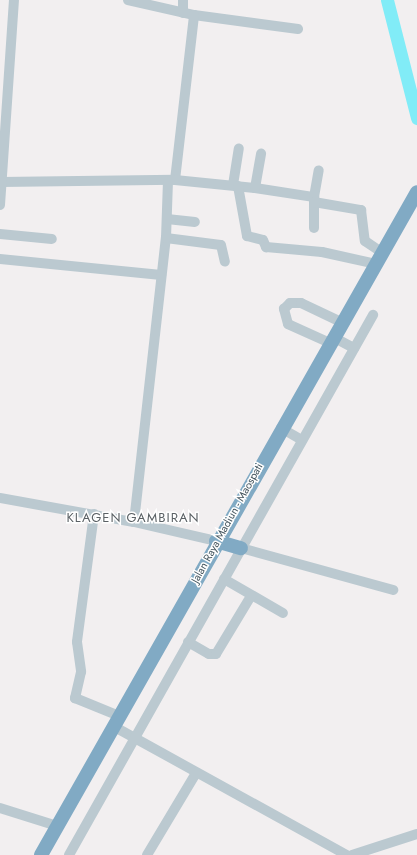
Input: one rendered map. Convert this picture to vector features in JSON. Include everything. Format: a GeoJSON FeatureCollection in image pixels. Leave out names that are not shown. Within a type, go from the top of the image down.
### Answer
{"type":"FeatureCollection","features":[{"type":"Feature","properties":{"kind":"highway","name":"Jalan Raya Madiun - Maospati"},"geometry":{"type":"LineString","coordinates":[[41,855],[216,541],[417,192]]}},
{"type":"Feature","properties":{"kind":"highway"},"geometry":{"type":"LineString","coordinates":[[216,541],[241,548]]}},
{"type":"Feature","properties":{"kind":"street"},"geometry":{"type":"LineString","coordinates":[[0,206],[3,81],[14,0]]}},
{"type":"Feature","properties":{"kind":"street"},"geometry":{"type":"LineString","coordinates":[[128,0],[194,15],[298,29]]}},
{"type":"Feature","properties":{"kind":"street"},"geometry":{"type":"LineString","coordinates":[[183,0],[183,13]]}},
{"type":"Feature","properties":{"kind":"street"},"geometry":{"type":"LineString","coordinates":[[134,522],[167,219],[194,15]]}},
{"type":"Feature","properties":{"kind":"street"},"geometry":{"type":"LineString","coordinates":[[239,148],[235,186],[247,236],[263,240],[266,247],[379,258]]}},
{"type":"Feature","properties":{"kind":"street"},"geometry":{"type":"LineString","coordinates":[[255,188],[261,154]]}},
{"type":"Feature","properties":{"kind":"street"},"geometry":{"type":"LineString","coordinates":[[314,228],[314,200],[319,170]]}},
{"type":"Feature","properties":{"kind":"street"},"geometry":{"type":"LineString","coordinates":[[1,182],[172,180],[255,188],[361,210],[365,241],[379,258]]}},
{"type":"Feature","properties":{"kind":"street"},"geometry":{"type":"LineString","coordinates":[[167,219],[195,222]]}},
{"type":"Feature","properties":{"kind":"street"},"geometry":{"type":"LineString","coordinates":[[0,234],[52,239]]}},
{"type":"Feature","properties":{"kind":"street"},"geometry":{"type":"LineString","coordinates":[[166,238],[221,246],[225,262]]}},
{"type":"Feature","properties":{"kind":"street"},"geometry":{"type":"LineString","coordinates":[[0,259],[161,275]]}},
{"type":"Feature","properties":{"kind":"street"},"geometry":{"type":"LineString","coordinates":[[341,322],[300,303],[290,303],[284,309],[288,324],[354,348]]}},
{"type":"Feature","properties":{"kind":"street"},"geometry":{"type":"LineString","coordinates":[[69,855],[136,739],[188,642],[373,315]]}},
{"type":"Feature","properties":{"kind":"street"},"geometry":{"type":"LineString","coordinates":[[281,428],[302,440]]}},
{"type":"Feature","properties":{"kind":"street"},"geometry":{"type":"LineString","coordinates":[[0,498],[94,514],[216,541]]}},
{"type":"Feature","properties":{"kind":"street"},"geometry":{"type":"LineString","coordinates":[[94,514],[78,642],[81,672],[75,698],[116,721],[136,739],[347,855]]}},
{"type":"Feature","properties":{"kind":"street"},"geometry":{"type":"LineString","coordinates":[[241,548],[393,590]]}},
{"type":"Feature","properties":{"kind":"street"},"geometry":{"type":"LineString","coordinates":[[224,579],[251,596],[283,613]]}},
{"type":"Feature","properties":{"kind":"street"},"geometry":{"type":"LineString","coordinates":[[188,642],[209,654],[216,654],[251,596]]}},
{"type":"Feature","properties":{"kind":"street"},"geometry":{"type":"LineString","coordinates":[[147,855],[196,773]]}},
{"type":"Feature","properties":{"kind":"street"},"geometry":{"type":"LineString","coordinates":[[0,808],[57,826]]}},
{"type":"Feature","properties":{"kind":"street"},"geometry":{"type":"LineString","coordinates":[[352,855],[417,834]]}},
{"type":"Feature","properties":{"kind":"waterway"},"geometry":{"type":"LineString","coordinates":[[387,0],[417,118]]}},
{"type":"Feature","properties":{"kind":"district","name":"KLAGEN GAMBIRAN"},"geometry":{"type":"Point","coordinates":[133,518]}}]}
